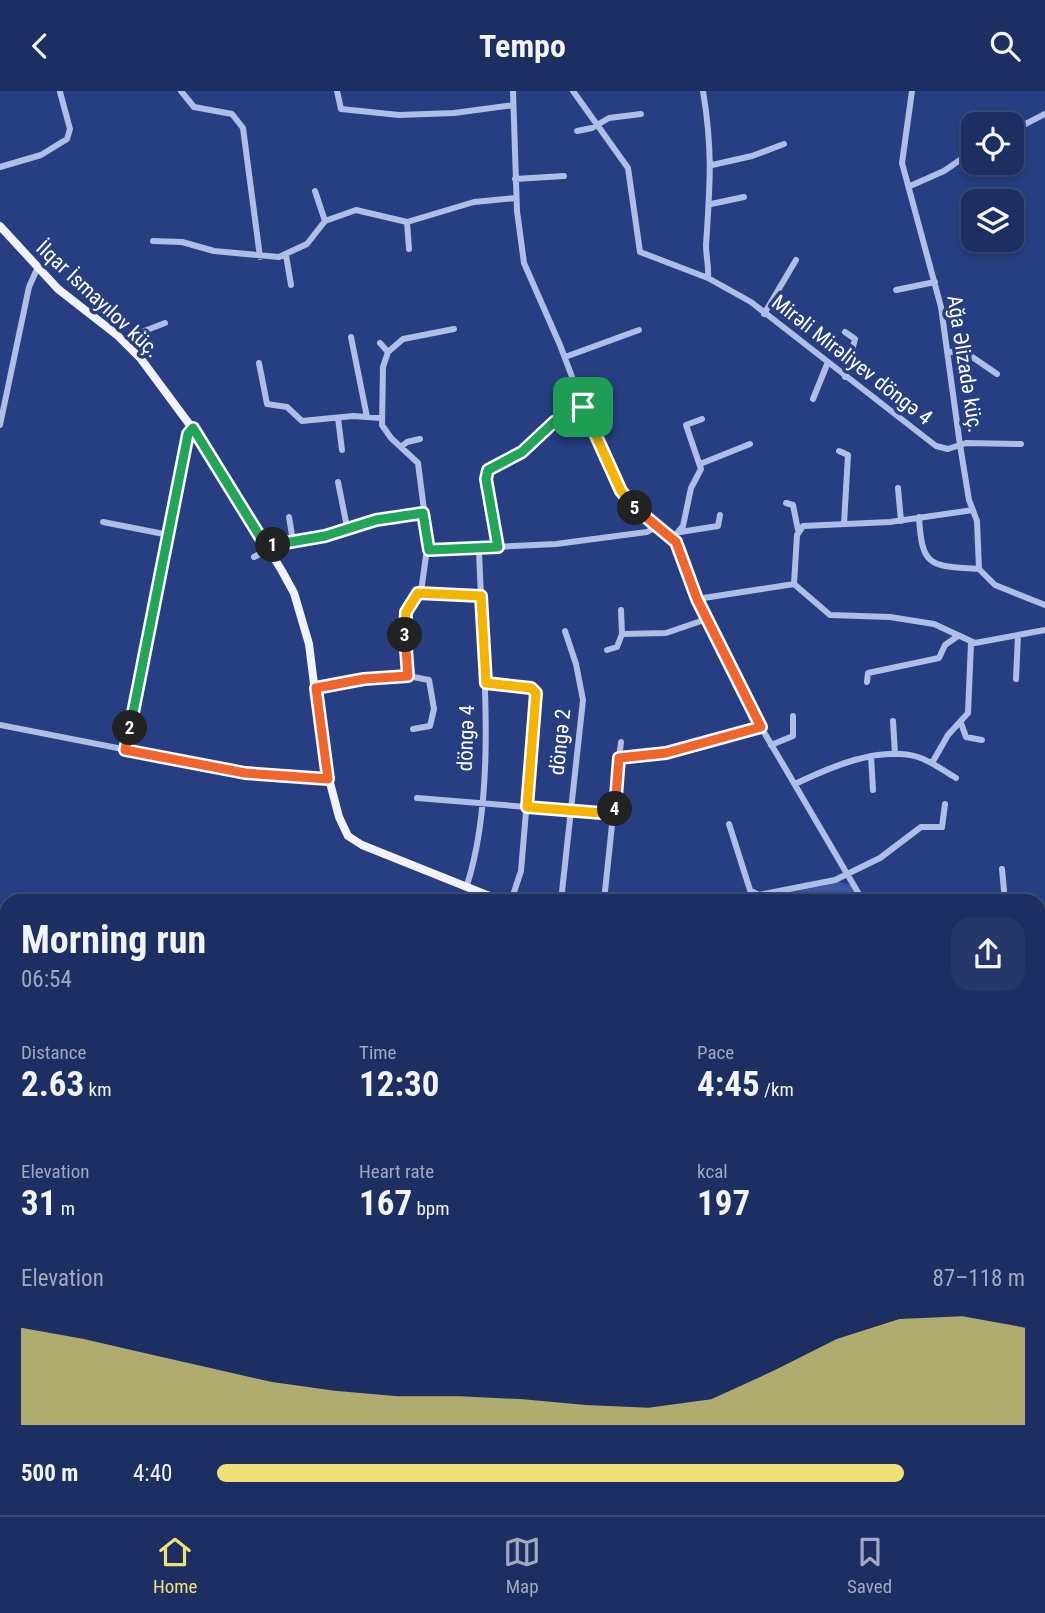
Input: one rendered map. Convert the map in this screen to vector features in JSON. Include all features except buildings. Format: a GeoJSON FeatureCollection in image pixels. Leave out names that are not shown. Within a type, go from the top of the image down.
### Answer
{"type":"FeatureCollection","features":[{"type":"Feature","properties":{"kind":"main road","name":"İlqar İsmayılov küç."},"geometry":{"type":"LineString","coordinates":[[0,226],[37,269],[126,343],[193,428],[294,593],[309,643],[328,779],[342,826],[348,836],[362,845],[487,894]]}},
{"type":"Feature","properties":{"kind":"street"},"geometry":{"type":"LineString","coordinates":[[181,91],[198,109],[232,114],[240,121],[251,175],[260,257]]}},
{"type":"Feature","properties":{"kind":"street"},"geometry":{"type":"LineString","coordinates":[[337,91],[341,109],[399,115],[454,113],[513,105]]}},
{"type":"Feature","properties":{"kind":"street"},"geometry":{"type":"LineString","coordinates":[[513,91],[516,198],[524,263],[565,357],[583,407],[621,491],[656,527],[673,538],[697,599],[761,727],[860,894]]}},
{"type":"Feature","properties":{"kind":"street","name":"Mirəli Mirəliyev döngə 4"},"geometry":{"type":"LineString","coordinates":[[573,91],[628,168],[640,252],[708,278],[742,297],[936,446],[948,449],[960,445],[1021,444]]}},
{"type":"Feature","properties":{"kind":"street"},"geometry":{"type":"LineString","coordinates":[[703,91],[709,117],[712,165],[706,244],[708,278]]}},
{"type":"Feature","properties":{"kind":"street","name":"Ağa Əlizadə küç."},"geometry":{"type":"LineString","coordinates":[[912,91],[902,158],[904,173],[910,186],[934,282],[960,445],[977,521],[979,569]]}},
{"type":"Feature","properties":{"kind":"street"},"geometry":{"type":"LineString","coordinates":[[0,167],[41,155],[67,139],[70,129],[60,92]]}},
{"type":"Feature","properties":{"kind":"street"},"geometry":{"type":"LineString","coordinates":[[577,131],[618,116],[640,114]]}},
{"type":"Feature","properties":{"kind":"street"},"geometry":{"type":"LineString","coordinates":[[1024,125],[1045,114]]}},
{"type":"Feature","properties":{"kind":"street"},"geometry":{"type":"LineString","coordinates":[[712,165],[752,156],[784,144]]}},
{"type":"Feature","properties":{"kind":"street"},"geometry":{"type":"LineString","coordinates":[[910,186],[937,175],[961,159]]}},
{"type":"Feature","properties":{"kind":"street"},"geometry":{"type":"LineString","coordinates":[[515,179],[564,176]]}},
{"type":"Feature","properties":{"kind":"street"},"geometry":{"type":"LineString","coordinates":[[315,191],[325,221]]}},
{"type":"Feature","properties":{"kind":"street"},"geometry":{"type":"LineString","coordinates":[[711,204],[744,197]]}},
{"type":"Feature","properties":{"kind":"street"},"geometry":{"type":"LineString","coordinates":[[153,241],[190,243],[214,251],[260,257],[286,255],[307,244],[325,221],[356,210],[407,222],[474,202],[516,198]]}},
{"type":"Feature","properties":{"kind":"street"},"geometry":{"type":"LineString","coordinates":[[407,222],[409,249]]}},
{"type":"Feature","properties":{"kind":"street"},"geometry":{"type":"LineString","coordinates":[[286,255],[291,285]]}},
{"type":"Feature","properties":{"kind":"street"},"geometry":{"type":"LineString","coordinates":[[764,314],[796,260]]}},
{"type":"Feature","properties":{"kind":"street"},"geometry":{"type":"LineString","coordinates":[[0,425],[29,287],[37,269]]}},
{"type":"Feature","properties":{"kind":"street"},"geometry":{"type":"LineString","coordinates":[[896,290],[934,282]]}},
{"type":"Feature","properties":{"kind":"street"},"geometry":{"type":"LineString","coordinates":[[126,343],[139,333],[165,323]]}},
{"type":"Feature","properties":{"kind":"street"},"geometry":{"type":"LineString","coordinates":[[408,676],[405,619],[418,593],[429,550],[418,463],[391,438],[381,418],[382,378],[388,352],[403,339],[454,329]]}},
{"type":"Feature","properties":{"kind":"street"},"geometry":{"type":"LineString","coordinates":[[565,357],[639,330]]}},
{"type":"Feature","properties":{"kind":"street"},"geometry":{"type":"LineString","coordinates":[[845,332],[855,339],[845,377]]}},
{"type":"Feature","properties":{"kind":"street"},"geometry":{"type":"LineString","coordinates":[[351,337],[367,417]]}},
{"type":"Feature","properties":{"kind":"street"},"geometry":{"type":"LineString","coordinates":[[380,343],[388,352]]}},
{"type":"Feature","properties":{"kind":"street"},"geometry":{"type":"LineString","coordinates":[[947,352],[965,352],[997,374]]}},
{"type":"Feature","properties":{"kind":"street"},"geometry":{"type":"LineString","coordinates":[[813,399],[828,362]]}},
{"type":"Feature","properties":{"kind":"street"},"geometry":{"type":"LineString","coordinates":[[259,363],[267,404],[286,407],[302,421],[381,418]]}},
{"type":"Feature","properties":{"kind":"street"},"geometry":{"type":"LineString","coordinates":[[498,547],[486,479],[488,470],[522,452],[554,422],[583,407]]}},
{"type":"Feature","properties":{"kind":"street"},"geometry":{"type":"LineString","coordinates":[[338,418],[342,450]]}},
{"type":"Feature","properties":{"kind":"street"},"geometry":{"type":"LineString","coordinates":[[673,538],[680,532],[700,464],[686,425],[702,419]]}},
{"type":"Feature","properties":{"kind":"street"},"geometry":{"type":"LineString","coordinates":[[125,750],[188,434],[193,428]]}},
{"type":"Feature","properties":{"kind":"street"},"geometry":{"type":"LineString","coordinates":[[401,447],[407,442],[420,439]]}},
{"type":"Feature","properties":{"kind":"street"},"geometry":{"type":"LineString","coordinates":[[700,464],[750,444]]}},
{"type":"Feature","properties":{"kind":"street"},"geometry":{"type":"LineString","coordinates":[[839,451],[848,455],[844,524]]}},
{"type":"Feature","properties":{"kind":"street"},"geometry":{"type":"LineString","coordinates":[[338,482],[347,527]]}},
{"type":"Feature","properties":{"kind":"street"},"geometry":{"type":"LineString","coordinates":[[898,488],[901,521]]}},
{"type":"Feature","properties":{"kind":"street"},"geometry":{"type":"LineString","coordinates":[[786,503],[793,505],[798,530],[794,584]]}},
{"type":"Feature","properties":{"kind":"street"},"geometry":{"type":"LineString","coordinates":[[798,530],[803,526],[901,521],[973,510]]}},
{"type":"Feature","properties":{"kind":"street"},"geometry":{"type":"LineString","coordinates":[[254,557],[267,548],[293,541],[325,536],[347,527],[423,513]]}},
{"type":"Feature","properties":{"kind":"street"},"geometry":{"type":"LineString","coordinates":[[680,532],[718,526],[720,515]]}},
{"type":"Feature","properties":{"kind":"street"},"geometry":{"type":"LineString","coordinates":[[289,517],[293,541]]}},
{"type":"Feature","properties":{"kind":"street"},"geometry":{"type":"LineString","coordinates":[[919,517],[921,548],[929,560],[943,566],[979,569],[995,585],[1045,605]]}},
{"type":"Feature","properties":{"kind":"street"},"geometry":{"type":"LineString","coordinates":[[103,522],[169,535]]}},
{"type":"Feature","properties":{"kind":"street"},"geometry":{"type":"LineString","coordinates":[[429,550],[556,544],[647,532],[656,527]]}},
{"type":"Feature","properties":{"kind":"street","name":"döngə 4"},"geometry":{"type":"LineString","coordinates":[[467,885],[474,861],[481,803],[486,683],[480,549]]}},
{"type":"Feature","properties":{"kind":"street"},"geometry":{"type":"LineString","coordinates":[[697,599],[794,584],[830,615],[903,619],[943,626],[971,643],[1045,630]]}},
{"type":"Feature","properties":{"kind":"street"},"geometry":{"type":"LineString","coordinates":[[418,593],[481,596]]}},
{"type":"Feature","properties":{"kind":"street"},"geometry":{"type":"LineString","coordinates":[[607,650],[617,647],[622,634],[621,610]]}},
{"type":"Feature","properties":{"kind":"street"},"geometry":{"type":"LineString","coordinates":[[622,634],[666,633],[707,619]]}},
{"type":"Feature","properties":{"kind":"street","name":"döngə 2"},"geometry":{"type":"LineString","coordinates":[[562,894],[583,700],[576,664],[565,631]]}},
{"type":"Feature","properties":{"kind":"street"},"geometry":{"type":"LineString","coordinates":[[1016,680],[1018,635]]}},
{"type":"Feature","properties":{"kind":"street"},"geometry":{"type":"LineString","coordinates":[[867,682],[868,673],[939,658],[944,647],[958,636]]}},
{"type":"Feature","properties":{"kind":"street"},"geometry":{"type":"LineString","coordinates":[[932,763],[952,730],[961,723],[970,708],[971,643]]}},
{"type":"Feature","properties":{"kind":"street"},"geometry":{"type":"LineString","coordinates":[[316,688],[364,679],[408,676],[429,680],[433,697],[430,726],[413,729]]}},
{"type":"Feature","properties":{"kind":"street"},"geometry":{"type":"LineString","coordinates":[[486,683],[531,688],[536,693],[521,871],[513,894]]}},
{"type":"Feature","properties":{"kind":"street"},"geometry":{"type":"LineString","coordinates":[[771,745],[793,736],[793,716]]}},
{"type":"Feature","properties":{"kind":"street"},"geometry":{"type":"LineString","coordinates":[[893,721],[895,754]]}},
{"type":"Feature","properties":{"kind":"street"},"geometry":{"type":"LineString","coordinates":[[961,723],[966,737],[965,748]]}},
{"type":"Feature","properties":{"kind":"street"},"geometry":{"type":"LineString","coordinates":[[0,725],[245,773],[328,779]]}},
{"type":"Feature","properties":{"kind":"street"},"geometry":{"type":"LineString","coordinates":[[619,758],[666,753],[761,727]]}},
{"type":"Feature","properties":{"kind":"street"},"geometry":{"type":"LineString","coordinates":[[966,737],[982,740]]}},
{"type":"Feature","properties":{"kind":"street"},"geometry":{"type":"LineString","coordinates":[[605,894],[621,742]]}},
{"type":"Feature","properties":{"kind":"street"},"geometry":{"type":"LineString","coordinates":[[794,784],[871,757],[895,754],[915,755],[956,778]]}},
{"type":"Feature","properties":{"kind":"street"},"geometry":{"type":"LineString","coordinates":[[871,757],[873,790]]}},
{"type":"Feature","properties":{"kind":"street"},"geometry":{"type":"LineString","coordinates":[[417,798],[614,814]]}},
{"type":"Feature","properties":{"kind":"street"},"geometry":{"type":"LineString","coordinates":[[729,824],[754,894],[828,882],[880,858],[921,827],[942,827],[945,804]]}},
{"type":"Feature","properties":{"kind":"street"},"geometry":{"type":"LineString","coordinates":[[1002,869],[1004,894]]}},
{"type":"Feature","properties":{"kind":"shaded area"},"geometry":{"type":"Polygon","coordinates":[[[839,882],[851,885],[856,894],[783,894],[839,882]]]}},
{"type":"Feature","properties":{"kind":"route"},"geometry":{"type":"LineString","coordinates":[[583,407],[625,497],[645,519],[669,534],[680,549],[697,599],[754,708],[761,727],[748,733],[702,742],[666,753],[619,758],[614,814],[527,807],[536,693],[531,688],[486,683],[481,596],[435,592],[418,593],[406,612],[404,627],[408,676],[393,675],[316,688],[321,745],[328,779],[245,773],[125,750],[188,434],[193,428],[267,548],[282,542],[325,536],[376,520],[423,513],[429,550],[480,549],[498,547],[486,479],[488,470],[522,452],[554,422],[583,407]]}}]}
